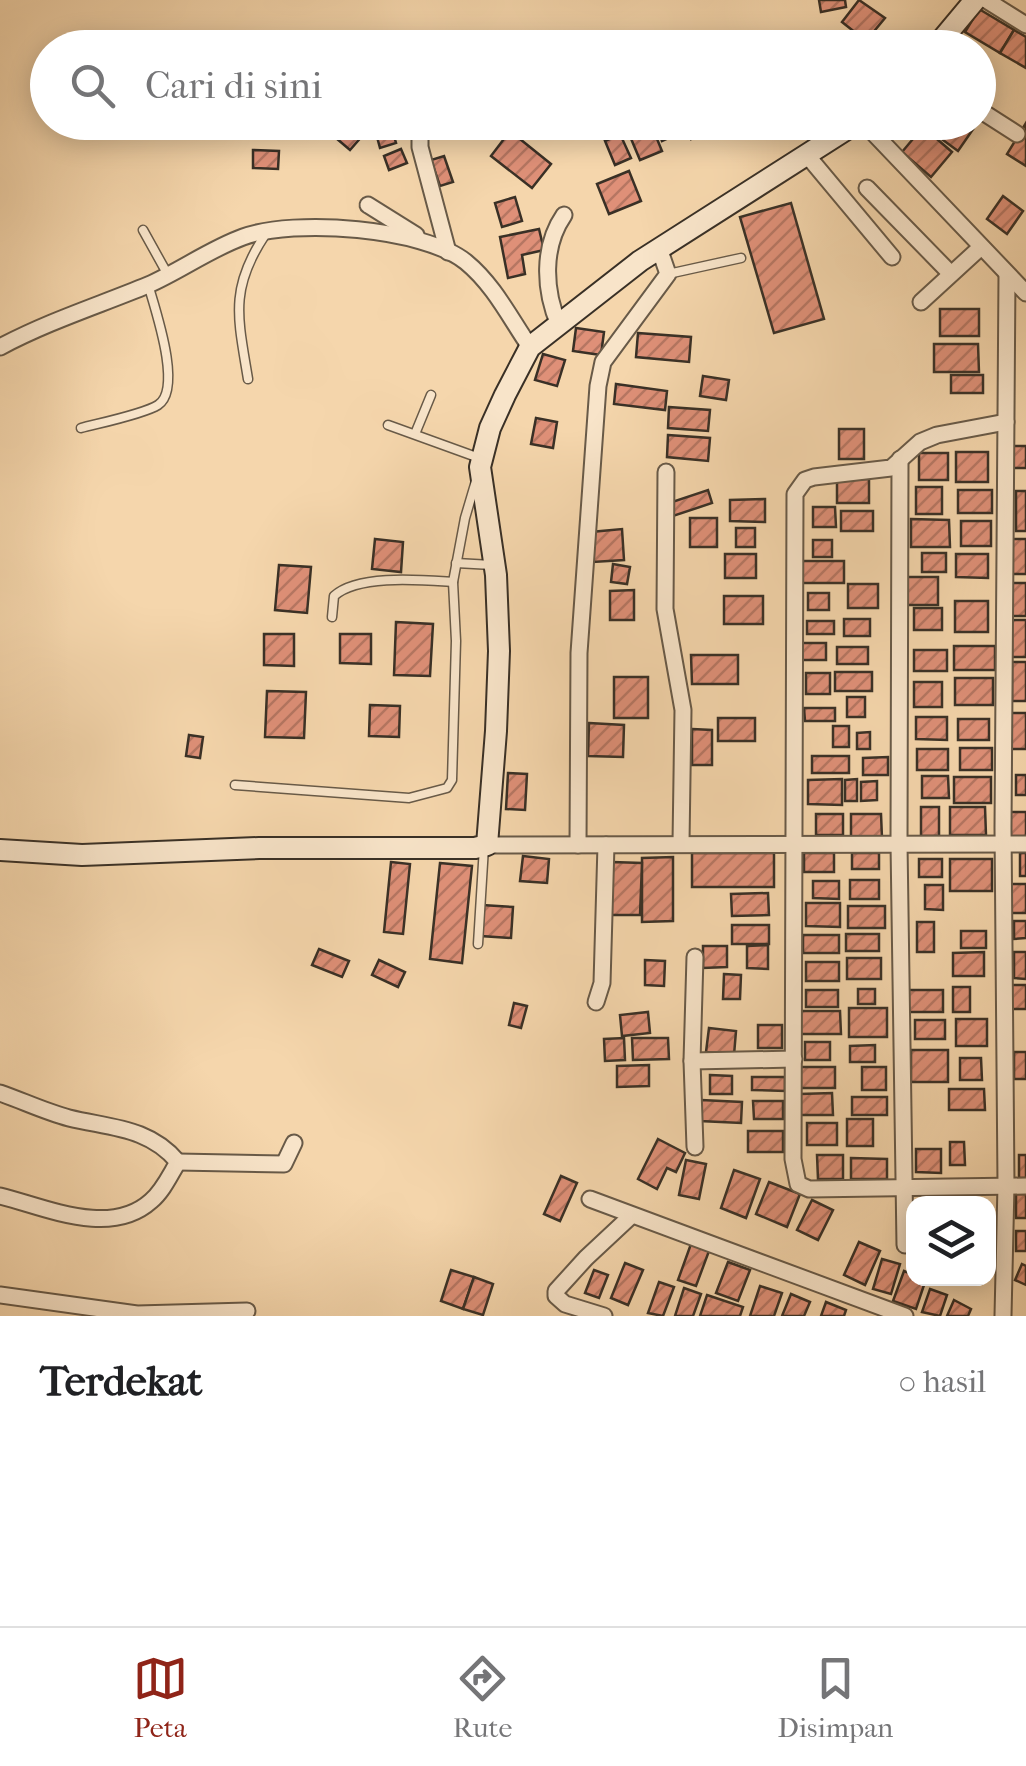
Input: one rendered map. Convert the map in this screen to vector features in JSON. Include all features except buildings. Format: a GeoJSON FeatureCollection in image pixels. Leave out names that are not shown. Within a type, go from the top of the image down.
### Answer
{"type":"FeatureCollection","features":[{"type":"Feature","properties":{"kind":"street"},"geometry":{"type":"LineString","coordinates":[[950,30],[975,0]]}},
{"type":"Feature","properties":{"kind":"street"},"geometry":{"type":"LineString","coordinates":[[986,0],[1026,25]]}},
{"type":"Feature","properties":{"kind":"street"},"geometry":{"type":"LineString","coordinates":[[996,121],[1017,134]]}},
{"type":"Feature","properties":{"kind":"street"},"geometry":{"type":"LineString","coordinates":[[420,140],[448,252]]}},
{"type":"Feature","properties":{"kind":"street"},"geometry":{"type":"LineString","coordinates":[[485,846],[499,650],[494,565],[481,463],[490,428],[530,348],[659,248],[830,140]]}},
{"type":"Feature","properties":{"kind":"street"},"geometry":{"type":"LineString","coordinates":[[877,140],[1026,293]]}},
{"type":"Feature","properties":{"kind":"street"},"geometry":{"type":"LineString","coordinates":[[806,154],[892,256]]}},
{"type":"Feature","properties":{"kind":"street"},"geometry":{"type":"LineString","coordinates":[[867,188],[951,274]]}},
{"type":"Feature","properties":{"kind":"street"},"geometry":{"type":"LineString","coordinates":[[368,205],[428,243],[464,260],[491,286],[530,348]]}},
{"type":"Feature","properties":{"kind":"street"},"geometry":{"type":"LineString","coordinates":[[559,325],[550,304],[546,274],[554,230],[564,215]]}},
{"type":"Feature","properties":{"kind":"street"},"geometry":{"type":"LineString","coordinates":[[0,347],[48,322],[168,275],[244,237],[268,231],[323,226],[428,243]]}},
{"type":"Feature","properties":{"kind":"street"},"geometry":{"type":"LineString","coordinates":[[921,302],[981,247]]}},
{"type":"Feature","properties":{"kind":"street"},"geometry":{"type":"LineString","coordinates":[[578,845],[579,653],[598,386],[603,362],[668,274],[659,248]]}},
{"type":"Feature","properties":{"kind":"street"},"geometry":{"type":"LineString","coordinates":[[1003,1316],[1008,274]]}},
{"type":"Feature","properties":{"kind":"street"},"geometry":{"type":"LineString","coordinates":[[1006,422],[937,435],[920,442],[891,468],[805,480],[795,494],[793,1159],[798,1184],[809,1188],[1026,1186]]}},
{"type":"Feature","properties":{"kind":"street"},"geometry":{"type":"LineString","coordinates":[[900,459],[899,844],[905,1245]]}},
{"type":"Feature","properties":{"kind":"street"},"geometry":{"type":"LineString","coordinates":[[666,472],[665,609],[682,710],[681,842]]}},
{"type":"Feature","properties":{"kind":"street"},"geometry":{"type":"LineString","coordinates":[[0,850],[82,855],[259,848],[681,842],[1026,844]]}},
{"type":"Feature","properties":{"kind":"street"},"geometry":{"type":"LineString","coordinates":[[596,1002],[602,983],[606,845]]}},
{"type":"Feature","properties":{"kind":"street"},"geometry":{"type":"LineString","coordinates":[[695,957],[695,1148]]}},
{"type":"Feature","properties":{"kind":"street"},"geometry":{"type":"LineString","coordinates":[[692,1061],[794,1058]]}},
{"type":"Feature","properties":{"kind":"street"},"geometry":{"type":"LineString","coordinates":[[0,1093],[69,1118],[135,1130],[166,1147],[178,1162]]}},
{"type":"Feature","properties":{"kind":"street"},"geometry":{"type":"LineString","coordinates":[[178,1162],[284,1164],[294,1144]]}},
{"type":"Feature","properties":{"kind":"street"},"geometry":{"type":"LineString","coordinates":[[0,1196],[56,1213],[116,1217],[134,1212],[152,1200],[178,1162]]}},
{"type":"Feature","properties":{"kind":"street"},"geometry":{"type":"LineString","coordinates":[[590,1200],[905,1316]]}},
{"type":"Feature","properties":{"kind":"street"},"geometry":{"type":"LineString","coordinates":[[604,1316],[565,1304],[556,1291],[631,1216]]}},
{"type":"Feature","properties":{"kind":"street"},"geometry":{"type":"LineString","coordinates":[[0,1294],[137,1314],[247,1311]]}},
{"type":"Feature","properties":{"kind":"lane"},"geometry":{"type":"LineString","coordinates":[[143,230],[168,275]]}},
{"type":"Feature","properties":{"kind":"lane"},"geometry":{"type":"LineString","coordinates":[[248,379],[238,288],[250,258],[268,231]]}},
{"type":"Feature","properties":{"kind":"lane"},"geometry":{"type":"LineString","coordinates":[[668,274],[741,258]]}},
{"type":"Feature","properties":{"kind":"lane"},"geometry":{"type":"LineString","coordinates":[[82,428],[156,406],[166,395],[169,376],[148,284]]}},
{"type":"Feature","properties":{"kind":"lane"},"geometry":{"type":"LineString","coordinates":[[415,434],[431,395]]}},
{"type":"Feature","properties":{"kind":"lane"},"geometry":{"type":"LineString","coordinates":[[234,785],[409,798],[447,788],[452,780],[453,582],[481,463],[388,425]]}},
{"type":"Feature","properties":{"kind":"lane"},"geometry":{"type":"LineString","coordinates":[[456,563],[494,565]]}},
{"type":"Feature","properties":{"kind":"lane"},"geometry":{"type":"LineString","coordinates":[[332,617],[334,596],[343,588],[390,580],[453,582]]}},
{"type":"Feature","properties":{"kind":"lane"},"geometry":{"type":"LineString","coordinates":[[478,944],[485,846]]}}]}
